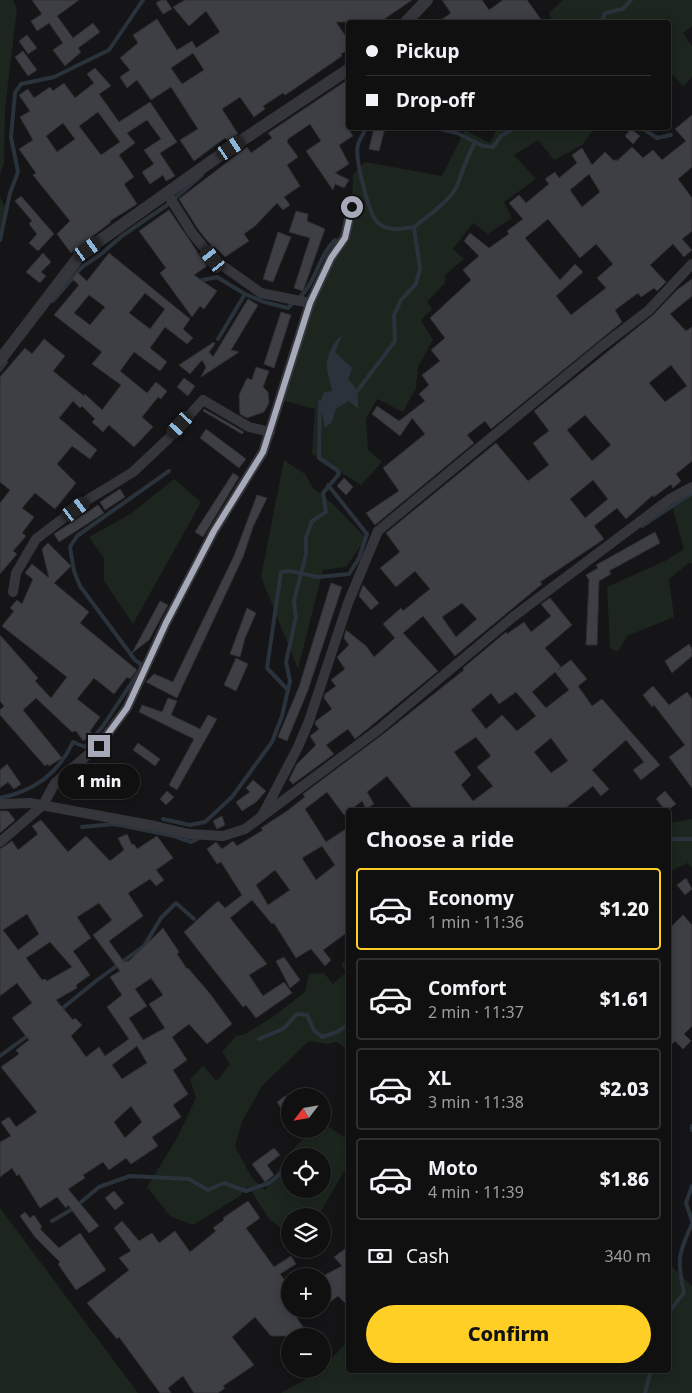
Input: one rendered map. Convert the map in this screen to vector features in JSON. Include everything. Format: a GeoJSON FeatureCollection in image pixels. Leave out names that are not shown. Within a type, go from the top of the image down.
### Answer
{"type":"FeatureCollection","features":[{"type":"Feature","properties":{"kind":"street"},"geometry":{"type":"LineString","coordinates":[[408,20],[426,0]]}},
{"type":"Feature","properties":{"kind":"street"},"geometry":{"type":"LineString","coordinates":[[0,360],[81,254],[346,71]]}},
{"type":"Feature","properties":{"kind":"street"},"geometry":{"type":"LineString","coordinates":[[167,193],[192,233],[213,259],[261,293],[310,303]]}},
{"type":"Feature","properties":{"kind":"street"},"geometry":{"type":"LineString","coordinates":[[0,842],[42,806],[55,783],[99,746],[127,708],[166,623],[206,545],[263,452],[310,303],[331,258],[345,238],[352,207]]}},
{"type":"Feature","properties":{"kind":"street"},"geometry":{"type":"LineString","coordinates":[[260,818],[298,747],[309,721],[348,603],[378,532],[490,441],[565,376],[649,310],[692,264]]}},
{"type":"Feature","properties":{"kind":"street"},"geometry":{"type":"LineString","coordinates":[[14,592],[16,572],[36,540],[89,499],[132,472],[169,438],[203,400],[250,427],[270,432]]}},
{"type":"Feature","properties":{"kind":"street"},"geometry":{"type":"LineString","coordinates":[[0,804],[30,803],[189,834],[223,836],[245,829],[378,730],[513,617],[670,500],[692,487]]}},
{"type":"Feature","properties":{"kind":"shaded area"},"geometry":{"type":"Polygon","coordinates":[[[0,0],[13,0],[17,9],[5,108],[4,163],[0,175],[0,0]]]}},
{"type":"Feature","properties":{"kind":"shaded area"},"geometry":{"type":"Polygon","coordinates":[[[563,0],[692,0],[692,26],[683,33],[692,46],[692,77],[683,86],[673,75],[671,76],[671,20],[552,20],[549,13],[563,0]]]}},
{"type":"Feature","properties":{"kind":"shaded area"},"geometry":{"type":"Polygon","coordinates":[[[465,130],[490,143],[496,130],[593,130],[582,145],[554,160],[538,140],[514,155],[536,179],[504,202],[512,218],[488,234],[473,223],[453,249],[464,259],[445,275],[445,283],[427,302],[432,309],[421,320],[433,340],[418,367],[416,388],[403,412],[377,399],[366,419],[368,450],[382,462],[361,485],[312,454],[315,409],[281,400],[296,351],[352,207],[353,175],[365,162],[442,176],[465,130]]]}},
{"type":"Feature","properties":{"kind":"shaded area"},"geometry":{"type":"Polygon","coordinates":[[[0,197],[7,211],[0,240],[0,197]]]}},
{"type":"Feature","properties":{"kind":"shaded area"},"geometry":{"type":"Polygon","coordinates":[[[342,336],[335,352],[352,368],[348,380],[356,390],[358,409],[349,401],[336,409],[332,422],[325,428],[320,402],[324,392],[332,391],[327,363],[333,345],[342,336]]]}},
{"type":"Feature","properties":{"kind":"shaded area"},"geometry":{"type":"Polygon","coordinates":[[[284,460],[305,474],[313,488],[333,504],[366,538],[346,567],[323,570],[298,669],[261,577],[284,460]]]}},
{"type":"Feature","properties":{"kind":"shaded area"},"geometry":{"type":"Polygon","coordinates":[[[174,479],[201,502],[133,624],[104,581],[104,558],[89,537],[132,513],[174,479]]]}},
{"type":"Feature","properties":{"kind":"shaded area"},"geometry":{"type":"Polygon","coordinates":[[[692,488],[692,564],[690,562],[669,579],[674,617],[627,636],[618,652],[610,648],[607,587],[665,561],[684,549],[670,499],[692,488]]]}},
{"type":"Feature","properties":{"kind":"shaded area"},"geometry":{"type":"Polygon","coordinates":[[[692,819],[692,867],[687,863],[671,871],[671,823],[692,819]]]}},
{"type":"Feature","properties":{"kind":"shaded area"},"geometry":{"type":"Polygon","coordinates":[[[346,960],[346,972],[341,964],[346,960]]]}},
{"type":"Feature","properties":{"kind":"shaded area"},"geometry":{"type":"Polygon","coordinates":[[[346,972],[346,1048],[336,1042],[328,1044],[309,1041],[262,1086],[242,1122],[235,1146],[252,1178],[265,1190],[281,1167],[281,1198],[329,1198],[323,1208],[281,1208],[281,1228],[269,1219],[248,1186],[240,1196],[193,1225],[170,1216],[147,1187],[177,1138],[196,1098],[190,1079],[203,1066],[217,1081],[230,1064],[222,1052],[236,1036],[245,1034],[274,1016],[305,992],[309,974],[324,973],[333,984],[346,972]]]}},
{"type":"Feature","properties":{"kind":"shaded area"},"geometry":{"type":"Polygon","coordinates":[[[331,1128],[346,1138],[346,1168],[331,1194],[331,1148],[295,1148],[304,1138],[331,1138],[331,1128]]]}},
{"type":"Feature","properties":{"kind":"shaded area"},"geometry":{"type":"Polygon","coordinates":[[[0,1208],[138,1393],[0,1393],[0,1208]]]}},
{"type":"Feature","properties":{"kind":"shaded area"},"geometry":{"type":"Polygon","coordinates":[[[671,1266],[692,1286],[692,1393],[281,1393],[309,1378],[331,1378],[331,1359],[346,1343],[346,1373],[671,1373],[671,1266]]]}},
{"type":"Feature","properties":{"kind":"building"},"geometry":{"type":"Polygon","coordinates":[[[32,0],[79,0],[57,16],[73,38],[93,23],[100,32],[78,48],[81,52],[65,66],[53,50],[63,43],[49,23],[37,31],[31,21],[42,14],[32,0]]]}},
{"type":"Feature","properties":{"kind":"building"},"geometry":{"type":"Polygon","coordinates":[[[166,0],[172,9],[163,14],[156,3],[166,0]]]}},
{"type":"Feature","properties":{"kind":"building"},"geometry":{"type":"Polygon","coordinates":[[[185,0],[412,0],[383,20],[346,20],[346,22],[336,22],[346,37],[346,51],[341,54],[342,56],[285,95],[283,93],[263,106],[265,109],[254,117],[240,97],[222,109],[238,134],[228,140],[225,138],[194,161],[180,140],[198,129],[171,87],[151,100],[137,80],[127,88],[120,77],[130,70],[120,58],[138,43],[133,35],[157,19],[177,50],[192,41],[196,48],[220,32],[206,11],[189,26],[173,7],[185,0]],[[193,53],[171,68],[182,84],[204,70],[193,53]]]}},
{"type":"Feature","properties":{"kind":"building"},"geometry":{"type":"Polygon","coordinates":[[[442,0],[482,0],[489,10],[503,0],[527,0],[542,20],[441,20],[451,13],[442,0]]]}},
{"type":"Feature","properties":{"kind":"building"},"geometry":{"type":"Polygon","coordinates":[[[27,35],[37,48],[28,54],[19,41],[27,35]]]}},
{"type":"Feature","properties":{"kind":"building"},"geometry":{"type":"Polygon","coordinates":[[[23,51],[37,70],[28,76],[15,57],[23,51]]]}},
{"type":"Feature","properties":{"kind":"building"},"geometry":{"type":"Polygon","coordinates":[[[95,68],[111,86],[99,94],[119,122],[150,102],[177,142],[160,153],[175,176],[166,181],[163,175],[150,184],[142,172],[154,164],[144,150],[161,139],[147,120],[127,133],[135,143],[119,155],[134,177],[124,184],[137,204],[110,221],[71,253],[57,234],[70,221],[33,175],[36,173],[19,149],[33,140],[20,117],[30,111],[19,95],[28,89],[34,98],[50,87],[53,91],[64,83],[75,98],[94,83],[87,74],[95,68]],[[98,112],[79,126],[101,155],[120,142],[98,112]],[[63,123],[46,136],[57,152],[75,139],[63,123]]]}},
{"type":"Feature","properties":{"kind":"building"},"geometry":{"type":"Polygon","coordinates":[[[346,81],[346,130],[349,130],[353,136],[339,145],[349,164],[335,173],[349,180],[344,188],[335,184],[333,190],[306,151],[321,141],[310,124],[288,139],[287,142],[298,157],[287,165],[300,186],[284,197],[290,205],[283,210],[277,203],[255,226],[244,234],[249,241],[225,257],[214,246],[213,248],[179,199],[247,147],[251,153],[272,138],[268,133],[346,81]]]}},
{"type":"Feature","properties":{"kind":"building"},"geometry":{"type":"Polygon","coordinates":[[[692,115],[692,167],[678,179],[692,198],[692,231],[682,239],[692,250],[684,257],[673,244],[650,265],[666,282],[657,291],[654,288],[641,297],[638,293],[615,310],[622,322],[491,429],[485,421],[467,435],[474,443],[375,525],[366,513],[399,491],[383,468],[425,434],[412,418],[400,436],[372,414],[377,406],[399,421],[425,401],[419,394],[429,385],[422,375],[440,361],[431,350],[445,338],[430,318],[471,280],[463,270],[479,256],[464,241],[470,233],[489,248],[509,234],[507,231],[523,219],[509,203],[519,195],[526,203],[549,184],[545,179],[555,172],[559,178],[577,163],[572,155],[582,148],[592,165],[605,152],[614,161],[616,159],[617,161],[632,147],[643,158],[653,150],[662,160],[686,141],[675,129],[692,115]],[[589,174],[570,190],[582,207],[600,192],[589,174]],[[548,219],[525,238],[560,280],[575,264],[583,272],[556,296],[571,315],[606,288],[597,278],[613,264],[596,244],[580,258],[548,219]]]}},
{"type":"Feature","properties":{"kind":"building"},"geometry":{"type":"Polygon","coordinates":[[[374,130],[384,130],[379,151],[369,149],[374,130]]]}},
{"type":"Feature","properties":{"kind":"building"},"geometry":{"type":"Polygon","coordinates":[[[632,130],[640,136],[633,144],[625,136],[632,130]]]}},
{"type":"Feature","properties":{"kind":"building"},"geometry":{"type":"Polygon","coordinates":[[[21,196],[54,234],[38,251],[29,243],[37,234],[29,224],[32,221],[15,201],[21,196]]]}},
{"type":"Feature","properties":{"kind":"building"},"geometry":{"type":"Polygon","coordinates":[[[169,210],[207,266],[194,275],[217,291],[204,309],[200,306],[192,317],[160,273],[166,268],[139,231],[169,210]]]}},
{"type":"Feature","properties":{"kind":"building"},"geometry":{"type":"Polygon","coordinates":[[[296,211],[308,214],[307,221],[325,229],[303,291],[294,288],[310,238],[289,232],[296,211]]]}},
{"type":"Feature","properties":{"kind":"building"},"geometry":{"type":"Polygon","coordinates":[[[278,232],[291,237],[273,282],[263,279],[278,232]]]}},
{"type":"Feature","properties":{"kind":"building"},"geometry":{"type":"Polygon","coordinates":[[[43,253],[51,262],[41,272],[46,276],[40,283],[26,272],[43,253]]]}},
{"type":"Feature","properties":{"kind":"building"},"geometry":{"type":"Polygon","coordinates":[[[109,253],[190,319],[183,329],[193,338],[187,344],[165,327],[150,348],[167,362],[160,371],[134,352],[120,371],[147,393],[156,382],[167,391],[161,399],[158,397],[142,417],[153,427],[134,447],[109,425],[103,432],[92,422],[95,419],[82,406],[80,408],[73,401],[59,418],[97,450],[90,459],[72,446],[57,464],[76,483],[55,509],[35,493],[22,508],[34,517],[22,533],[26,536],[13,551],[17,554],[0,574],[0,503],[10,490],[0,482],[0,377],[25,348],[32,354],[44,339],[65,356],[53,371],[84,396],[85,394],[102,410],[121,385],[92,364],[102,352],[54,315],[79,285],[72,279],[77,272],[87,281],[109,253]],[[145,293],[129,313],[150,329],[165,309],[145,293]],[[89,295],[74,313],[90,325],[105,307],[89,295]]]}},
{"type":"Feature","properties":{"kind":"building"},"geometry":{"type":"Polygon","coordinates":[[[692,279],[692,296],[670,314],[686,331],[692,327],[692,461],[676,474],[681,481],[673,488],[671,484],[654,497],[653,495],[626,519],[617,508],[594,526],[604,539],[540,582],[542,584],[455,656],[423,616],[403,633],[438,671],[355,739],[348,729],[326,745],[334,754],[293,784],[289,780],[297,764],[316,745],[310,736],[319,729],[315,724],[316,721],[332,709],[324,698],[325,694],[336,686],[331,680],[345,669],[337,657],[349,645],[344,638],[346,630],[366,646],[374,657],[395,638],[383,624],[401,608],[403,611],[430,589],[415,571],[396,587],[380,568],[400,552],[386,533],[496,443],[528,481],[549,465],[533,443],[549,431],[534,411],[653,315],[677,290],[692,279]],[[671,365],[649,383],[665,402],[687,386],[671,365]],[[585,415],[567,430],[592,461],[611,445],[585,415]],[[593,480],[570,499],[585,518],[608,499],[593,480]],[[462,603],[442,617],[456,637],[477,619],[462,603]]]}},
{"type":"Feature","properties":{"kind":"building"},"geometry":{"type":"Polygon","coordinates":[[[248,299],[258,305],[231,350],[239,352],[201,377],[206,367],[202,360],[190,374],[179,365],[214,342],[215,344],[209,352],[213,357],[248,299]]]}},
{"type":"Feature","properties":{"kind":"building"},"geometry":{"type":"Polygon","coordinates":[[[281,312],[291,315],[274,368],[264,364],[281,312]]]}},
{"type":"Feature","properties":{"kind":"building"},"geometry":{"type":"Polygon","coordinates":[[[256,367],[269,371],[263,387],[268,392],[269,403],[264,412],[247,418],[240,414],[239,395],[247,378],[252,380],[256,367]]]}},
{"type":"Feature","properties":{"kind":"building"},"geometry":{"type":"Polygon","coordinates":[[[184,378],[195,386],[188,396],[177,387],[184,378]]]}},
{"type":"Feature","properties":{"kind":"building"},"geometry":{"type":"Polygon","coordinates":[[[204,409],[244,432],[242,434],[203,411],[204,409]]]}},
{"type":"Feature","properties":{"kind":"building"},"geometry":{"type":"Polygon","coordinates":[[[206,429],[246,459],[239,468],[200,438],[206,429]]]}},
{"type":"Feature","properties":{"kind":"building"},"geometry":{"type":"Polygon","coordinates":[[[233,473],[239,477],[203,537],[195,532],[233,473]]]}},
{"type":"Feature","properties":{"kind":"building"},"geometry":{"type":"Polygon","coordinates":[[[344,478],[353,487],[346,495],[337,486],[344,478]]]}},
{"type":"Feature","properties":{"kind":"building"},"geometry":{"type":"Polygon","coordinates":[[[120,489],[125,497],[105,510],[100,502],[120,489]]]}},
{"type":"Feature","properties":{"kind":"building"},"geometry":{"type":"Polygon","coordinates":[[[257,495],[267,498],[253,527],[243,557],[177,698],[146,682],[154,674],[173,682],[234,556],[257,495]]]}},
{"type":"Feature","properties":{"kind":"building"},"geometry":{"type":"Polygon","coordinates":[[[98,505],[104,513],[59,542],[54,534],[98,505]]]}},
{"type":"Feature","properties":{"kind":"building"},"geometry":{"type":"Polygon","coordinates":[[[655,532],[660,543],[609,571],[611,574],[599,581],[597,645],[586,645],[589,580],[586,575],[598,568],[596,565],[655,532]]]}},
{"type":"Feature","properties":{"kind":"building"},"geometry":{"type":"Polygon","coordinates":[[[48,543],[71,566],[54,583],[89,612],[80,623],[137,670],[130,679],[127,677],[114,694],[94,678],[77,699],[100,717],[90,731],[93,735],[83,741],[76,731],[72,732],[36,698],[23,710],[62,758],[49,766],[48,764],[45,766],[0,715],[0,710],[4,706],[0,701],[0,635],[38,678],[35,681],[51,698],[67,677],[2,626],[14,611],[10,608],[17,600],[22,604],[33,579],[25,573],[32,564],[49,578],[42,549],[48,543]]]}},
{"type":"Feature","properties":{"kind":"building"},"geometry":{"type":"Polygon","coordinates":[[[331,583],[342,587],[308,690],[287,741],[278,737],[299,687],[331,583]]]}},
{"type":"Feature","properties":{"kind":"building"},"geometry":{"type":"Polygon","coordinates":[[[363,585],[379,603],[371,610],[359,596],[363,585]]]}},
{"type":"Feature","properties":{"kind":"building"},"geometry":{"type":"Polygon","coordinates":[[[550,598],[572,625],[545,648],[561,667],[557,670],[571,660],[587,679],[578,686],[592,706],[602,699],[660,765],[641,780],[633,770],[644,762],[626,740],[592,770],[609,789],[601,796],[593,786],[566,808],[412,808],[387,776],[367,792],[374,804],[366,808],[362,801],[353,808],[346,808],[344,815],[327,792],[305,809],[326,842],[346,829],[346,933],[323,950],[331,960],[325,966],[311,949],[296,958],[274,923],[272,924],[252,900],[230,918],[267,964],[249,975],[263,996],[284,982],[292,993],[256,1018],[246,1005],[243,1007],[184,932],[218,901],[225,908],[242,895],[221,862],[217,864],[207,849],[216,842],[222,849],[233,841],[237,846],[263,830],[261,828],[305,797],[303,794],[464,670],[463,668],[506,632],[507,634],[524,622],[531,632],[551,616],[541,604],[550,598]],[[555,672],[532,692],[546,708],[569,690],[555,672]],[[516,692],[499,704],[491,693],[471,710],[486,729],[502,715],[517,731],[536,716],[516,692]],[[476,737],[454,752],[471,775],[461,785],[473,801],[493,786],[477,767],[491,756],[476,737]],[[551,738],[534,752],[551,773],[568,761],[551,738]],[[322,846],[302,858],[316,880],[335,865],[322,846]],[[275,870],[256,885],[268,905],[290,890],[275,870]]]}},
{"type":"Feature","properties":{"kind":"building"},"geometry":{"type":"Polygon","coordinates":[[[160,601],[168,605],[149,640],[132,653],[160,601]]]}},
{"type":"Feature","properties":{"kind":"building"},"geometry":{"type":"Polygon","coordinates":[[[247,608],[256,613],[245,638],[240,657],[230,654],[247,608]]]}},
{"type":"Feature","properties":{"kind":"building"},"geometry":{"type":"Polygon","coordinates":[[[689,644],[692,649],[692,656],[672,673],[665,661],[689,644]]]}},
{"type":"Feature","properties":{"kind":"building"},"geometry":{"type":"Polygon","coordinates":[[[236,658],[248,664],[236,691],[224,685],[236,658]]]}},
{"type":"Feature","properties":{"kind":"building"},"geometry":{"type":"Polygon","coordinates":[[[653,686],[669,705],[687,692],[692,699],[692,788],[669,757],[685,745],[654,705],[652,707],[643,695],[653,686]]]}},
{"type":"Feature","properties":{"kind":"building"},"geometry":{"type":"Polygon","coordinates":[[[168,698],[177,701],[171,715],[200,729],[208,715],[217,719],[177,790],[169,785],[194,739],[139,712],[142,705],[162,712],[168,698]]]}},
{"type":"Feature","properties":{"kind":"building"},"geometry":{"type":"Polygon","coordinates":[[[138,743],[160,759],[155,766],[133,750],[138,743]]]}},
{"type":"Feature","properties":{"kind":"building"},"geometry":{"type":"Polygon","coordinates":[[[7,764],[21,784],[14,789],[8,782],[0,788],[0,770],[7,764]]]}},
{"type":"Feature","properties":{"kind":"building"},"geometry":{"type":"Polygon","coordinates":[[[253,780],[266,791],[256,802],[242,811],[236,802],[250,792],[246,788],[253,780]]]}},
{"type":"Feature","properties":{"kind":"building"},"geometry":{"type":"Polygon","coordinates":[[[167,791],[174,797],[166,805],[160,799],[167,791]]]}},
{"type":"Feature","properties":{"kind":"building"},"geometry":{"type":"Polygon","coordinates":[[[665,791],[676,804],[671,808],[663,808],[656,799],[665,791]]]}},
{"type":"Feature","properties":{"kind":"building"},"geometry":{"type":"Polygon","coordinates":[[[0,811],[8,811],[15,820],[0,833],[0,811]]]}},
{"type":"Feature","properties":{"kind":"building"},"geometry":{"type":"Polygon","coordinates":[[[222,816],[225,825],[217,829],[213,821],[222,816]]]}},
{"type":"Feature","properties":{"kind":"building"},"geometry":{"type":"Polygon","coordinates":[[[41,820],[68,852],[86,836],[110,861],[124,850],[118,838],[127,834],[132,845],[134,844],[137,849],[157,836],[173,858],[156,870],[164,880],[156,886],[150,879],[128,893],[143,916],[109,941],[124,962],[129,961],[163,928],[179,952],[177,954],[187,969],[211,995],[232,1024],[207,1044],[189,1024],[172,1037],[187,1060],[173,1070],[188,1094],[173,1105],[181,1117],[152,1137],[158,1146],[131,1164],[126,1158],[109,1170],[103,1162],[83,1175],[85,1178],[68,1189],[99,1226],[89,1233],[68,1205],[66,1208],[57,1197],[40,1208],[19,1174],[17,1176],[12,1168],[0,1177],[0,1142],[11,1136],[1,1122],[9,1117],[16,1127],[37,1112],[1,1067],[19,1054],[16,1050],[29,1040],[12,1018],[32,1003],[17,983],[0,996],[0,849],[12,841],[18,850],[38,834],[32,826],[41,820]],[[99,903],[77,917],[91,938],[73,951],[90,975],[76,985],[77,988],[56,1000],[73,1020],[75,1018],[82,1025],[71,1036],[86,1057],[99,1047],[105,1056],[129,1039],[107,1007],[122,995],[110,977],[120,971],[93,935],[112,920],[99,903]],[[27,914],[3,930],[18,950],[39,934],[27,914]],[[50,942],[26,958],[42,980],[45,979],[47,981],[72,967],[50,942]],[[151,978],[135,989],[147,1006],[129,1018],[143,1040],[165,1028],[149,1004],[163,995],[151,978]],[[137,1046],[112,1065],[122,1079],[147,1063],[137,1046]],[[131,1106],[114,1122],[125,1138],[142,1122],[131,1106]]]}},
{"type":"Feature","properties":{"kind":"building"},"geometry":{"type":"Polygon","coordinates":[[[686,878],[692,889],[685,895],[677,885],[686,878]]]}},
{"type":"Feature","properties":{"kind":"building"},"geometry":{"type":"Polygon","coordinates":[[[683,915],[692,925],[692,1026],[684,1034],[691,1041],[683,1049],[675,1041],[671,1045],[671,927],[683,915]]]}},
{"type":"Feature","properties":{"kind":"building"},"geometry":{"type":"Polygon","coordinates":[[[284,957],[300,980],[290,988],[276,961],[284,957]]]}},
{"type":"Feature","properties":{"kind":"building"},"geometry":{"type":"Polygon","coordinates":[[[281,1099],[281,1108],[277,1102],[281,1099]]]}},
{"type":"Feature","properties":{"kind":"building"},"geometry":{"type":"Polygon","coordinates":[[[274,1148],[280,1155],[267,1165],[274,1175],[265,1182],[252,1164],[274,1148]]]}},
{"type":"Feature","properties":{"kind":"building"},"geometry":{"type":"Polygon","coordinates":[[[114,1191],[124,1203],[115,1210],[105,1198],[114,1191]]]}},
{"type":"Feature","properties":{"kind":"building"},"geometry":{"type":"Polygon","coordinates":[[[248,1201],[260,1218],[246,1228],[274,1267],[288,1258],[292,1258],[296,1264],[290,1268],[281,1268],[281,1318],[297,1318],[304,1328],[281,1328],[281,1336],[271,1336],[255,1317],[232,1337],[254,1365],[223,1386],[225,1388],[218,1393],[194,1393],[183,1376],[168,1388],[171,1393],[160,1393],[119,1337],[117,1339],[87,1303],[129,1270],[119,1258],[131,1251],[114,1228],[122,1221],[139,1241],[152,1233],[159,1243],[175,1231],[190,1252],[216,1231],[213,1228],[224,1220],[223,1218],[248,1201]]]}},
{"type":"Feature","properties":{"kind":"building"},"geometry":{"type":"Polygon","coordinates":[[[25,1212],[30,1218],[34,1215],[42,1227],[40,1229],[59,1248],[80,1233],[106,1270],[76,1290],[58,1264],[60,1262],[35,1237],[20,1216],[25,1212]]]}},
{"type":"Feature","properties":{"kind":"building"},"geometry":{"type":"Polygon","coordinates":[[[346,1248],[346,1304],[338,1296],[331,1301],[331,1272],[342,1266],[334,1257],[346,1248]]]}},
{"type":"Feature","properties":{"kind":"waterway"},"geometry":{"type":"LineString","coordinates":[[0,240],[10,193],[18,172],[11,137],[15,93],[21,84],[54,77],[109,50],[143,0]]}},
{"type":"Feature","properties":{"kind":"waterway"},"geometry":{"type":"LineString","coordinates":[[603,20],[605,13],[623,9],[631,0]]}},
{"type":"Feature","properties":{"kind":"waterway"},"geometry":{"type":"LineString","coordinates":[[365,130],[358,145],[358,161],[366,197],[374,217],[377,222],[390,229],[414,227]]}},
{"type":"Feature","properties":{"kind":"waterway"},"geometry":{"type":"LineString","coordinates":[[444,130],[457,133],[483,146],[493,147],[501,136],[512,130]]}},
{"type":"Feature","properties":{"kind":"waterway"},"geometry":{"type":"LineString","coordinates":[[645,130],[657,138],[671,135]]}},
{"type":"Feature","properties":{"kind":"waterway"},"geometry":{"type":"LineString","coordinates":[[355,394],[395,341],[394,315],[401,300],[416,284],[420,268],[414,227],[450,197],[457,186],[475,142]]}},
{"type":"Feature","properties":{"kind":"waterway"},"geometry":{"type":"LineString","coordinates":[[53,301],[82,267],[167,205],[202,175]]}},
{"type":"Feature","properties":{"kind":"waterway"},"geometry":{"type":"LineString","coordinates":[[300,297],[310,284],[325,254],[335,240]]}},
{"type":"Feature","properties":{"kind":"waterway"},"geometry":{"type":"LineString","coordinates":[[198,281],[217,277],[245,294],[218,339]]}},
{"type":"Feature","properties":{"kind":"waterway"},"geometry":{"type":"LineString","coordinates":[[245,294],[264,302],[288,308],[293,303]]}},
{"type":"Feature","properties":{"kind":"waterway"},"geometry":{"type":"LineString","coordinates":[[0,370],[6,362]]}},
{"type":"Feature","properties":{"kind":"waterway"},"geometry":{"type":"LineString","coordinates":[[163,819],[190,825],[205,822],[232,797],[272,742],[282,716],[290,681],[286,662],[296,617],[294,601],[306,554],[306,537],[312,521],[326,512],[323,493],[339,474],[337,470],[319,458],[320,402]]}},
{"type":"Feature","properties":{"kind":"waterway"},"geometry":{"type":"LineString","coordinates":[[0,798],[24,791],[44,779],[60,763],[73,742],[85,747],[103,726],[140,670],[141,664],[135,660],[80,586],[74,571],[70,547],[77,536],[169,471]]}},
{"type":"Feature","properties":{"kind":"waterway"},"geometry":{"type":"LineString","coordinates":[[288,690],[267,668],[281,572],[290,571],[318,577],[349,574],[359,558],[367,534],[328,485]]}},
{"type":"Feature","properties":{"kind":"waterway"},"geometry":{"type":"LineString","coordinates":[[642,526],[692,493]]}},
{"type":"Feature","properties":{"kind":"waterway"},"geometry":{"type":"LineString","coordinates":[[82,827],[114,824],[174,836],[191,842],[198,839]]}},
{"type":"Feature","properties":{"kind":"waterway"},"geometry":{"type":"LineString","coordinates":[[671,839],[692,839]]}},
{"type":"Feature","properties":{"kind":"waterway"},"geometry":{"type":"LineString","coordinates":[[59,1011],[144,946],[161,918],[176,903],[194,919]]}},
{"type":"Feature","properties":{"kind":"waterway"},"geometry":{"type":"LineString","coordinates":[[259,1039],[283,1029],[297,1014],[307,1015],[314,1030],[322,1037],[337,1032],[346,1026]]}},
{"type":"Feature","properties":{"kind":"waterway"},"geometry":{"type":"LineString","coordinates":[[0,1056],[30,1034]]}},
{"type":"Feature","properties":{"kind":"waterway"},"geometry":{"type":"LineString","coordinates":[[52,1221],[74,1208],[99,1187],[130,1176],[189,1179],[208,1190],[224,1183],[246,1191],[269,1183],[280,1174]]}},
{"type":"Feature","properties":{"kind":"waterway"},"geometry":{"type":"LineString","coordinates":[[692,1186],[686,1203],[692,1221]]}},
{"type":"Feature","properties":{"kind":"waterway"},"geometry":{"type":"LineString","coordinates":[[671,1309],[684,1293],[680,1273],[680,1257],[692,1224]]}},
{"type":"Feature","properties":{"kind":"waterway"},"geometry":{"type":"LineString","coordinates":[[645,1393],[650,1373]]}},
{"type":"Feature","properties":{"kind":"route"},"geometry":{"type":"LineString","coordinates":[[99,746],[127,708],[166,623],[214,531],[263,452],[310,303],[331,258],[345,238],[352,207]]}}]}
